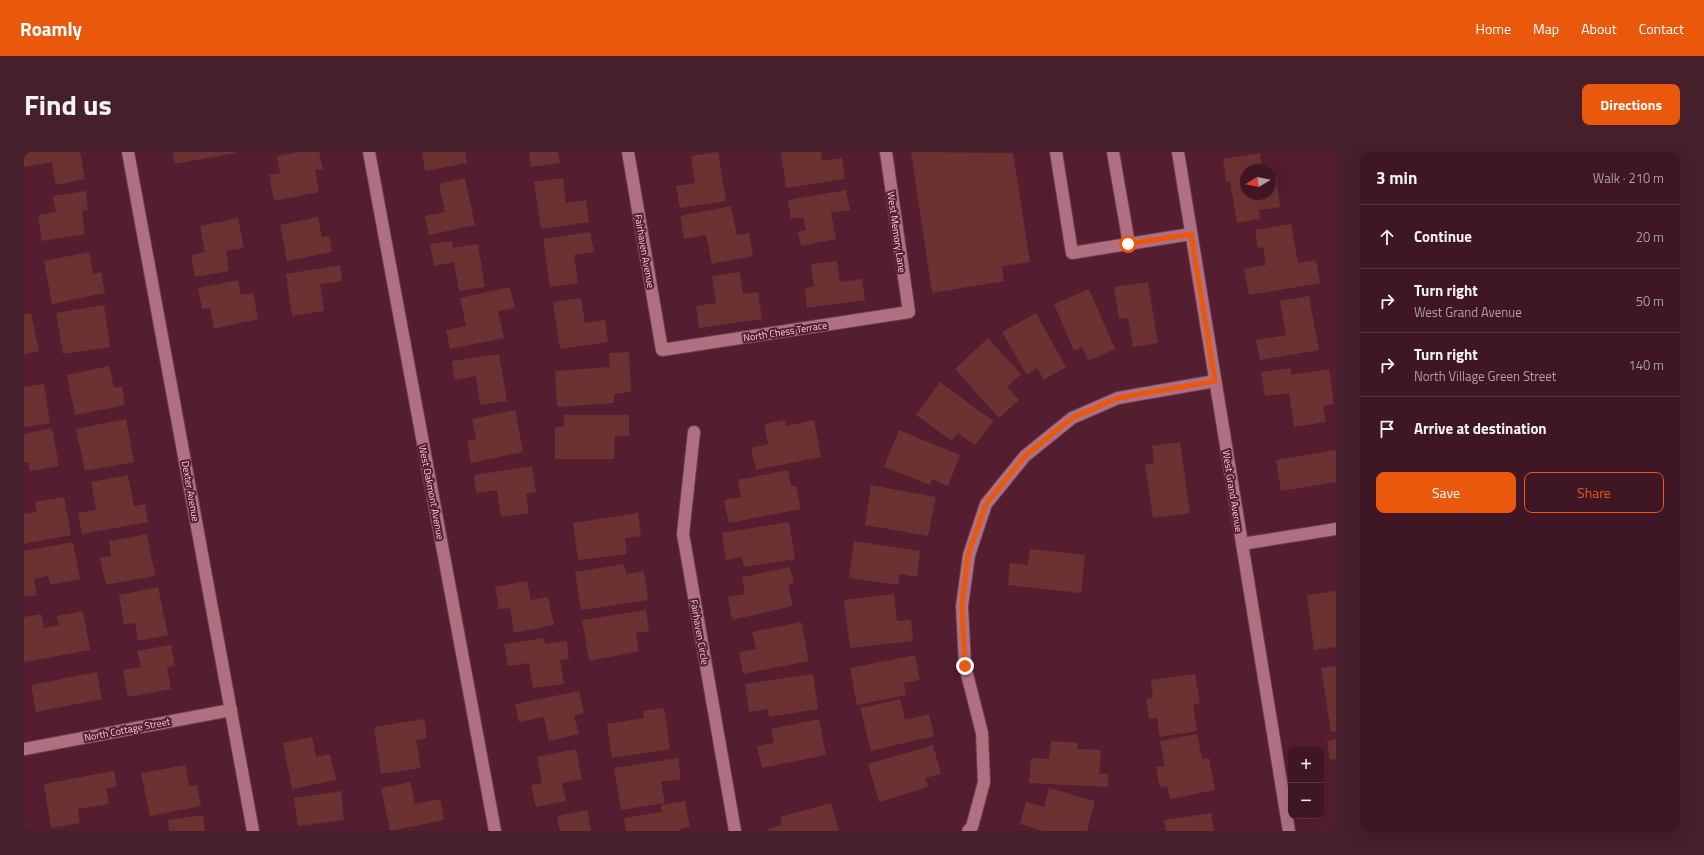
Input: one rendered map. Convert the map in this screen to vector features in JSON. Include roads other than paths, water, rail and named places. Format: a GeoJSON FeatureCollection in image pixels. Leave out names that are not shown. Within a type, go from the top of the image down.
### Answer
{"type":"FeatureCollection","features":[{"type":"Feature","properties":{"kind":"street","name":"Dexter Avenue"},"geometry":{"type":"LineString","coordinates":[[128,152],[252,831]]}},
{"type":"Feature","properties":{"kind":"street","name":"West Oakmont Avenue"},"geometry":{"type":"LineString","coordinates":[[369,152],[495,831]]}},
{"type":"Feature","properties":{"kind":"street","name":"Fairhaven Avenue"},"geometry":{"type":"LineString","coordinates":[[628,152],[662,350]]}},
{"type":"Feature","properties":{"kind":"street","name":"West Memory Lane"},"geometry":{"type":"LineString","coordinates":[[886,152],[909,312]]}},
{"type":"Feature","properties":{"kind":"street"},"geometry":{"type":"LineString","coordinates":[[1056,152],[1072,253],[1191,234]]}},
{"type":"Feature","properties":{"kind":"street"},"geometry":{"type":"LineString","coordinates":[[1113,152],[1128,244]]}},
{"type":"Feature","properties":{"kind":"street","name":"West Grand Avenue"},"geometry":{"type":"LineString","coordinates":[[1178,152],[1289,831]]}},
{"type":"Feature","properties":{"kind":"street","name":"North Chess Terrace"},"geometry":{"type":"LineString","coordinates":[[662,350],[909,312]]}},
{"type":"Feature","properties":{"kind":"street"},"geometry":{"type":"LineString","coordinates":[[968,831],[972,827],[984,782],[982,734],[965,666],[962,606],[968,555],[986,504],[1025,456],[1072,418],[1118,398],[1215,381]]}},
{"type":"Feature","properties":{"kind":"street","name":"Fairhaven Circle"},"geometry":{"type":"LineString","coordinates":[[694,432],[683,534],[735,831]]}},
{"type":"Feature","properties":{"kind":"street"},"geometry":{"type":"LineString","coordinates":[[1242,544],[1336,529]]}},
{"type":"Feature","properties":{"kind":"street","name":"North Cottage Street"},"geometry":{"type":"LineString","coordinates":[[24,749],[231,710]]}}]}
